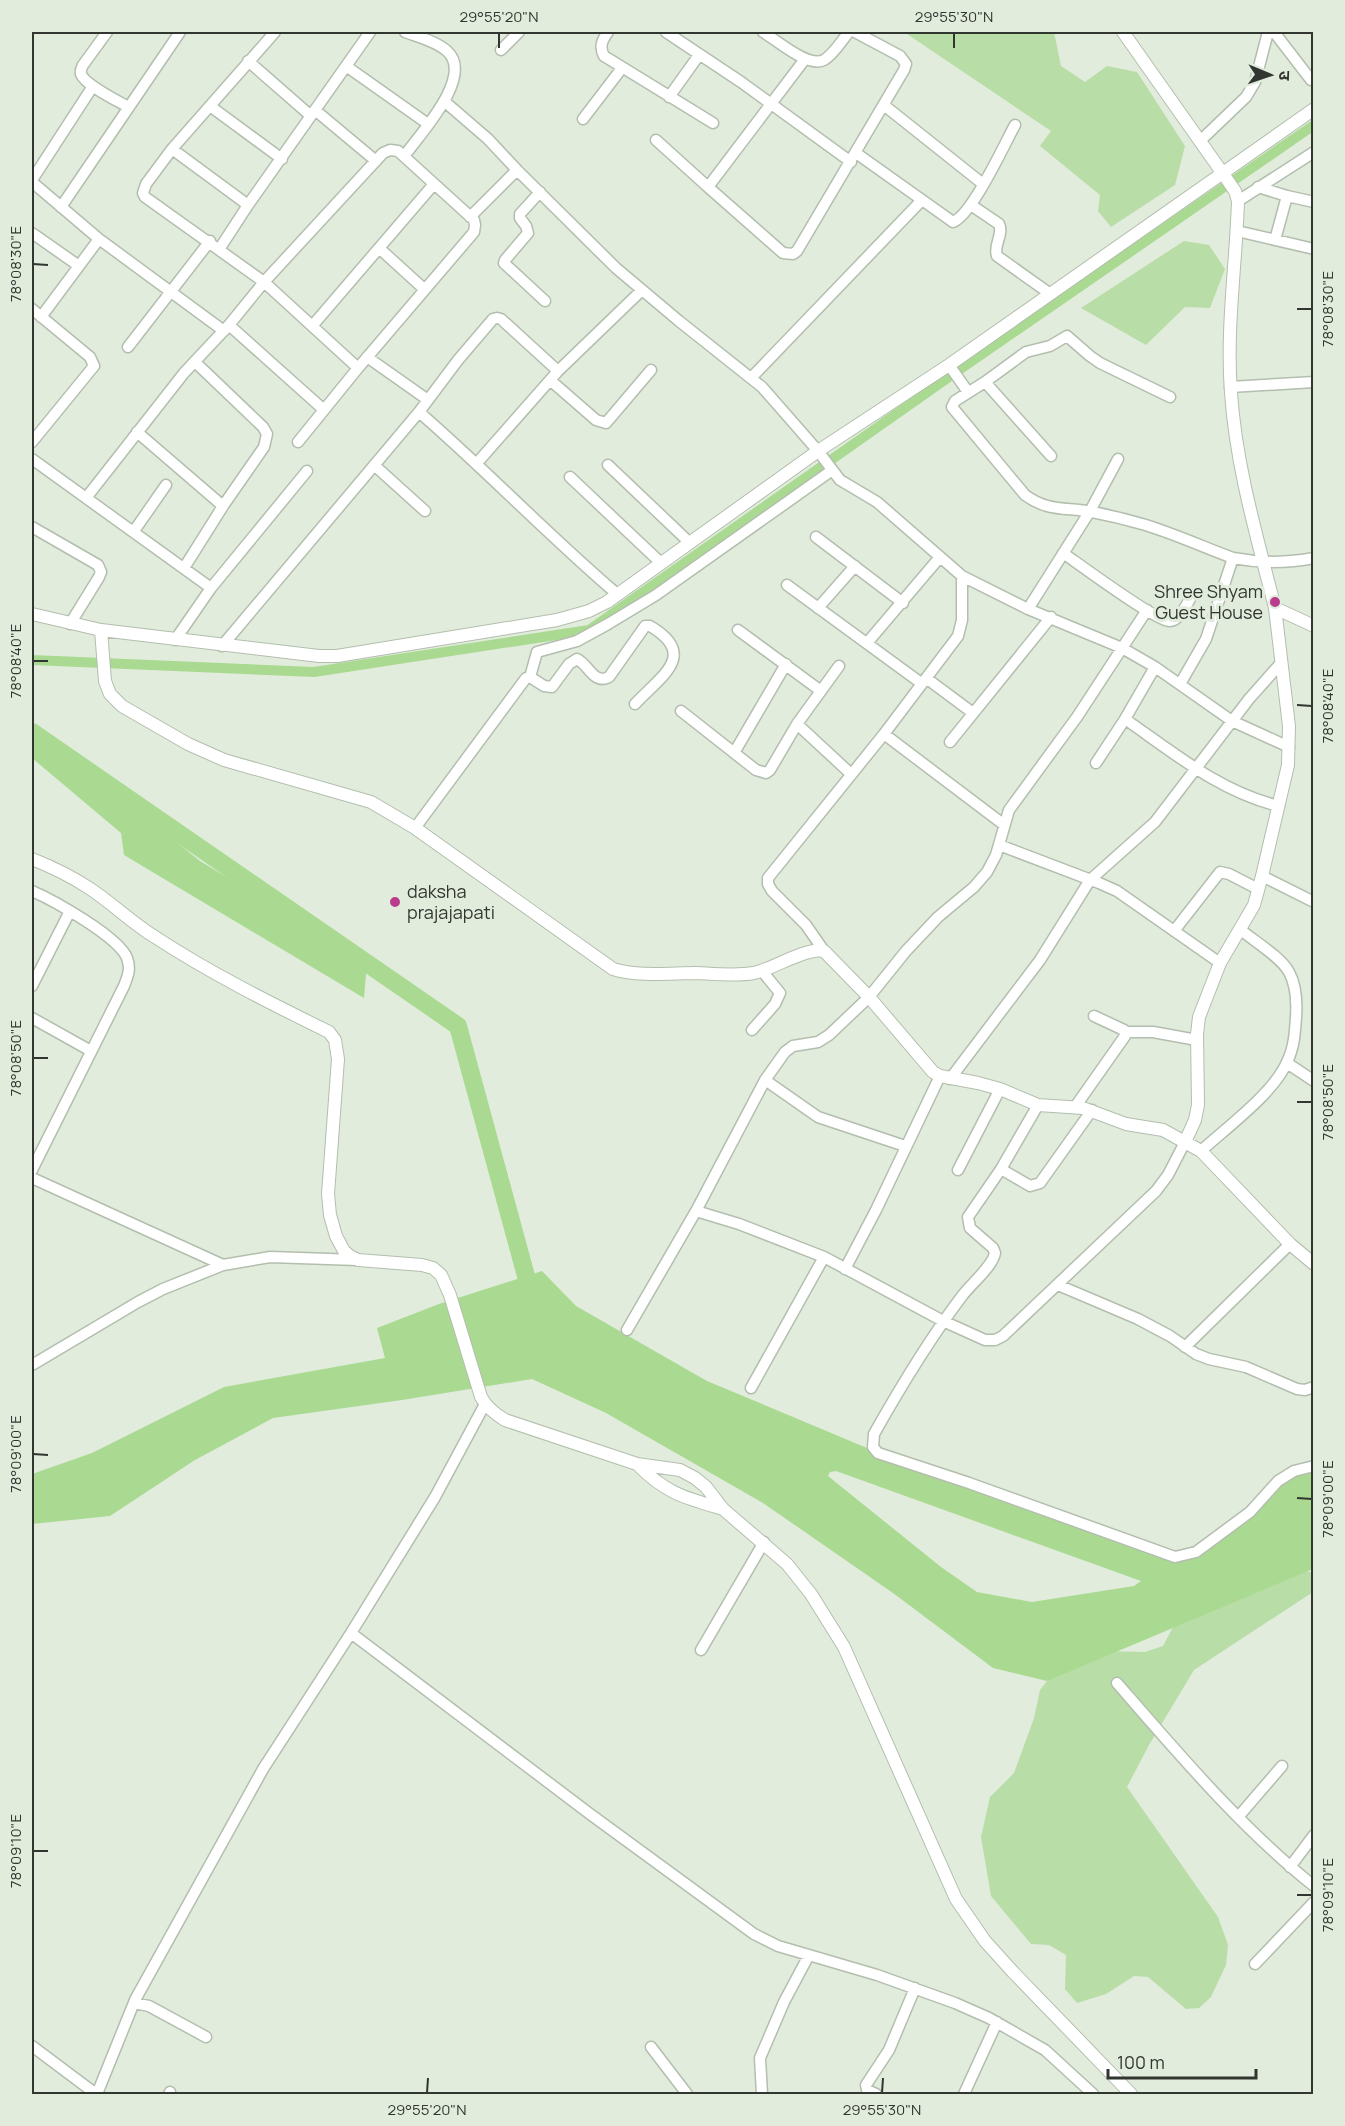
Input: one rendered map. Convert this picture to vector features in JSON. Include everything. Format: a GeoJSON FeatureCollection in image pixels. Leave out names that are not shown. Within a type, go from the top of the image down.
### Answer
{"type":"FeatureCollection","features":[{"type":"Feature","properties":{"kind":"street"},"geometry":{"type":"LineString","coordinates":[[107,32],[81,70],[82,75],[93,86],[128,107]]}},
{"type":"Feature","properties":{"kind":"street"},"geometry":{"type":"LineString","coordinates":[[62,207],[180,32]]}},
{"type":"Feature","properties":{"kind":"street"},"geometry":{"type":"LineString","coordinates":[[275,32],[172,149],[146,184],[143,193],[145,197],[220,248],[264,282],[358,368]]}},
{"type":"Feature","properties":{"kind":"street"},"geometry":{"type":"LineString","coordinates":[[220,248],[370,32]]}},
{"type":"Feature","properties":{"kind":"street"},"geometry":{"type":"LineString","coordinates":[[405,32],[438,45],[454,60],[453,82],[444,101],[405,155]]}},
{"type":"Feature","properties":{"kind":"street"},"geometry":{"type":"LineString","coordinates":[[501,50],[519,32]]}},
{"type":"Feature","properties":{"kind":"street"},"geometry":{"type":"LineString","coordinates":[[608,32],[601,43],[604,56],[713,123]]}},
{"type":"Feature","properties":{"kind":"street"},"geometry":{"type":"LineString","coordinates":[[666,32],[741,82],[772,106],[953,222],[959,220],[971,205],[1015,125]]}},
{"type":"Feature","properties":{"kind":"street"},"geometry":{"type":"LineString","coordinates":[[764,32],[813,63],[823,61],[830,56],[849,32]]}},
{"type":"Feature","properties":{"kind":"street"},"geometry":{"type":"LineString","coordinates":[[656,140],[783,253],[793,254],[797,251],[885,106],[906,63],[900,56],[855,32]]}},
{"type":"Feature","properties":{"kind":"street"},"geometry":{"type":"LineString","coordinates":[[696,1211],[739,1224],[824,1257],[943,1321],[985,1340],[995,1340],[1003,1336],[1156,1191],[1168,1175],[1195,1120],[1198,1105],[1199,1017],[1220,963],[1254,905],[1288,765],[1289,726],[1275,608],[1236,450],[1230,387],[1229,339],[1237,231],[1236,196],[1225,175],[1123,32]]}},
{"type":"Feature","properties":{"kind":"street"},"geometry":{"type":"LineString","coordinates":[[1200,141],[1246,97],[1255,82],[1268,32]]}},
{"type":"Feature","properties":{"kind":"street"},"geometry":{"type":"LineString","coordinates":[[1274,32],[1311,80]]}},
{"type":"Feature","properties":{"kind":"street"},"geometry":{"type":"LineString","coordinates":[[669,97],[699,55]]}},
{"type":"Feature","properties":{"kind":"street"},"geometry":{"type":"LineString","coordinates":[[708,187],[772,106],[805,59]]}},
{"type":"Feature","properties":{"kind":"street"},"geometry":{"type":"LineString","coordinates":[[248,61],[376,161]]}},
{"type":"Feature","properties":{"kind":"street"},"geometry":{"type":"LineString","coordinates":[[346,66],[428,123]]}},
{"type":"Feature","properties":{"kind":"street"},"geometry":{"type":"LineString","coordinates":[[583,119],[622,68]]}},
{"type":"Feature","properties":{"kind":"street"},"geometry":{"type":"LineString","coordinates":[[93,86],[32,181],[99,239],[170,291],[226,328],[324,410]]}},
{"type":"Feature","properties":{"kind":"street"},"geometry":{"type":"LineString","coordinates":[[444,101],[488,139],[616,268],[751,378],[772,398],[820,453],[831,471],[840,480],[878,501],[962,576],[1028,609],[1122,648],[1155,667],[1232,721],[1289,747]]}},
{"type":"Feature","properties":{"kind":"street"},"geometry":{"type":"LineString","coordinates":[[210,106],[282,159]]}},
{"type":"Feature","properties":{"kind":"street"},"geometry":{"type":"LineString","coordinates":[[885,106],[983,184]]}},
{"type":"Feature","properties":{"kind":"street"},"geometry":{"type":"LineString","coordinates":[[32,614],[102,636],[175,640],[337,656],[573,617],[589,611],[820,453],[951,368],[1049,293],[1225,175],[1314,109]]}},
{"type":"Feature","properties":{"kind":"street"},"geometry":{"type":"LineString","coordinates":[[172,149],[248,205]]}},
{"type":"Feature","properties":{"kind":"street"},"geometry":{"type":"LineString","coordinates":[[86,498],[172,387],[264,282],[383,153],[390,150],[398,151],[470,217],[476,225],[474,232],[298,442]]}},
{"type":"Feature","properties":{"kind":"street"},"geometry":{"type":"LineString","coordinates":[[1236,196],[1258,188],[1314,152]]}},
{"type":"Feature","properties":{"kind":"street"},"geometry":{"type":"LineString","coordinates":[[470,217],[517,170]]}},
{"type":"Feature","properties":{"kind":"street"},"geometry":{"type":"LineString","coordinates":[[313,325],[434,184]]}},
{"type":"Feature","properties":{"kind":"street"},"geometry":{"type":"LineString","coordinates":[[1258,188],[1314,202]]}},
{"type":"Feature","properties":{"kind":"street"},"geometry":{"type":"LineString","coordinates":[[540,192],[520,214],[528,233],[504,263],[545,301]]}},
{"type":"Feature","properties":{"kind":"street"},"geometry":{"type":"LineString","coordinates":[[1275,240],[1287,196]]}},
{"type":"Feature","properties":{"kind":"street"},"geometry":{"type":"LineString","coordinates":[[751,378],[921,201]]}},
{"type":"Feature","properties":{"kind":"street"},"geometry":{"type":"LineString","coordinates":[[971,205],[999,224],[1000,235],[996,248],[998,256],[1049,293]]}},
{"type":"Feature","properties":{"kind":"street"},"geometry":{"type":"LineString","coordinates":[[1237,231],[1314,249]]}},
{"type":"Feature","properties":{"kind":"street"},"geometry":{"type":"LineString","coordinates":[[32,233],[79,266]]}},
{"type":"Feature","properties":{"kind":"street"},"geometry":{"type":"LineString","coordinates":[[41,316],[99,239]]}},
{"type":"Feature","properties":{"kind":"street"},"geometry":{"type":"LineString","coordinates":[[128,347],[210,241]]}},
{"type":"Feature","properties":{"kind":"street"},"geometry":{"type":"LineString","coordinates":[[379,248],[424,289]]}},
{"type":"Feature","properties":{"kind":"street"},"geometry":{"type":"LineString","coordinates":[[477,463],[558,371],[642,290]]}},
{"type":"Feature","properties":{"kind":"street"},"geometry":{"type":"LineString","coordinates":[[32,309],[90,357],[94,366],[32,442]]}},
{"type":"Feature","properties":{"kind":"street"},"geometry":{"type":"LineString","coordinates":[[222,645],[419,412],[489,323],[497,318],[558,371]]}},
{"type":"Feature","properties":{"kind":"street"},"geometry":{"type":"LineString","coordinates":[[1170,397],[1100,363],[1067,336],[1050,345],[1026,352],[985,382],[965,387],[952,403],[953,411],[1025,495],[1037,504],[1053,508],[1089,511],[1163,531],[1233,558],[1247,561],[1314,558]]}},
{"type":"Feature","properties":{"kind":"street"},"geometry":{"type":"LineString","coordinates":[[367,357],[428,400]]}},
{"type":"Feature","properties":{"kind":"street"},"geometry":{"type":"LineString","coordinates":[[184,568],[264,447],[267,434],[263,427],[195,362]]}},
{"type":"Feature","properties":{"kind":"street"},"geometry":{"type":"LineString","coordinates":[[951,368],[965,387]]}},
{"type":"Feature","properties":{"kind":"street"},"geometry":{"type":"LineString","coordinates":[[550,380],[596,420],[606,423],[651,370]]}},
{"type":"Feature","properties":{"kind":"street"},"geometry":{"type":"LineString","coordinates":[[985,382],[1052,456]]}},
{"type":"Feature","properties":{"kind":"street"},"geometry":{"type":"LineString","coordinates":[[1230,387],[1314,382]]}},
{"type":"Feature","properties":{"kind":"street"},"geometry":{"type":"LineString","coordinates":[[419,412],[617,594]]}},
{"type":"Feature","properties":{"kind":"street"},"geometry":{"type":"LineString","coordinates":[[137,432],[223,506]]}},
{"type":"Feature","properties":{"kind":"street"},"geometry":{"type":"LineString","coordinates":[[32,459],[211,588]]}},
{"type":"Feature","properties":{"kind":"street"},"geometry":{"type":"LineString","coordinates":[[1028,609],[1089,511],[1118,459]]}},
{"type":"Feature","properties":{"kind":"street"},"geometry":{"type":"LineString","coordinates":[[374,465],[425,511]]}},
{"type":"Feature","properties":{"kind":"street"},"geometry":{"type":"LineString","coordinates":[[608,465],[690,543]]}},
{"type":"Feature","properties":{"kind":"street"},"geometry":{"type":"LineString","coordinates":[[175,640],[211,588],[307,471]]}},
{"type":"Feature","properties":{"kind":"street"},"geometry":{"type":"LineString","coordinates":[[415,828],[522,682],[530,677],[537,652],[577,641],[656,595],[831,471]]}},
{"type":"Feature","properties":{"kind":"street"},"geometry":{"type":"LineString","coordinates":[[570,477],[661,563]]}},
{"type":"Feature","properties":{"kind":"street"},"geometry":{"type":"LineString","coordinates":[[134,531],[166,484]]}},
{"type":"Feature","properties":{"kind":"street"},"geometry":{"type":"LineString","coordinates":[[32,527],[100,568],[99,577],[69,624]]}},
{"type":"Feature","properties":{"kind":"street"},"geometry":{"type":"LineString","coordinates":[[816,537],[903,603]]}},
{"type":"Feature","properties":{"kind":"street"},"geometry":{"type":"LineString","coordinates":[[1063,553],[1147,610],[1171,621],[1176,620],[1191,597]]}},
{"type":"Feature","properties":{"kind":"street"},"geometry":{"type":"LineString","coordinates":[[867,643],[940,557]]}},
{"type":"Feature","properties":{"kind":"street"},"geometry":{"type":"LineString","coordinates":[[1180,684],[1206,639],[1233,558]]}},
{"type":"Feature","properties":{"kind":"street"},"geometry":{"type":"LineString","coordinates":[[818,608],[855,566]]}},
{"type":"Feature","properties":{"kind":"street"},"geometry":{"type":"LineString","coordinates":[[962,576],[961,629],[958,636],[884,734],[768,878],[768,884],[772,891],[806,925],[824,951],[869,997],[933,1072],[945,1078],[999,1089],[1038,1105],[1092,1110],[1126,1124],[1163,1130],[1201,1151],[1290,1244],[1314,1264]]}},
{"type":"Feature","properties":{"kind":"street"},"geometry":{"type":"LineString","coordinates":[[787,585],[867,643],[973,712]]}},
{"type":"Feature","properties":{"kind":"street"},"geometry":{"type":"LineString","coordinates":[[1275,608],[1314,626]]}},
{"type":"Feature","properties":{"kind":"street"},"geometry":{"type":"LineString","coordinates":[[627,1330],[696,1211],[765,1080],[789,1049],[811,1045],[824,1039],[869,997],[906,951],[938,917],[974,887],[987,872],[999,845],[1003,824],[1009,810],[1050,756],[1147,610]]}},
{"type":"Feature","properties":{"kind":"street"},"geometry":{"type":"LineString","coordinates":[[950,742],[1051,617]]}},
{"type":"Feature","properties":{"kind":"street"},"geometry":{"type":"LineString","coordinates":[[530,677],[544,686],[552,687],[569,664],[577,659],[596,678],[605,680],[645,626],[650,626],[673,646],[675,656],[669,668],[635,704]]}},
{"type":"Feature","properties":{"kind":"street"},"geometry":{"type":"LineString","coordinates":[[738,630],[821,691]]}},
{"type":"Feature","properties":{"kind":"street"},"geometry":{"type":"LineString","coordinates":[[102,636],[103,666],[110,694],[122,706],[188,744],[224,760],[371,802],[415,828],[613,969],[633,972],[735,974],[762,971],[816,949],[824,951]]}},
{"type":"Feature","properties":{"kind":"street"},"geometry":{"type":"LineString","coordinates":[[845,1269],[876,1210],[905,1146],[945,1078],[1040,960],[1090,880],[1155,822],[1232,721],[1281,663]]}},
{"type":"Feature","properties":{"kind":"street"},"geometry":{"type":"LineString","coordinates":[[734,753],[786,664]]}},
{"type":"Feature","properties":{"kind":"street"},"geometry":{"type":"LineString","coordinates":[[681,711],[756,770],[766,772],[770,770],[797,724],[839,666]]}},
{"type":"Feature","properties":{"kind":"street"},"geometry":{"type":"LineString","coordinates":[[1096,763],[1155,667]]}},
{"type":"Feature","properties":{"kind":"street"},"geometry":{"type":"LineString","coordinates":[[1125,719],[1197,769],[1241,795],[1279,806]]}},
{"type":"Feature","properties":{"kind":"street"},"geometry":{"type":"LineString","coordinates":[[797,724],[851,774]]}},
{"type":"Feature","properties":{"kind":"street"},"geometry":{"type":"LineString","coordinates":[[884,734],[1003,824]]}},
{"type":"Feature","properties":{"kind":"street"},"geometry":{"type":"LineString","coordinates":[[999,845],[1117,891],[1220,963]]}},
{"type":"Feature","properties":{"kind":"street"},"geometry":{"type":"LineString","coordinates":[[32,859],[90,888],[125,917],[167,945],[262,999],[329,1032],[335,1040],[338,1059],[328,1194],[330,1215],[336,1236],[344,1251],[358,1260]]}},
{"type":"Feature","properties":{"kind":"street"},"geometry":{"type":"LineString","coordinates":[[1174,931],[1220,872],[1229,874],[1258,889]]}},
{"type":"Feature","properties":{"kind":"street"},"geometry":{"type":"LineString","coordinates":[[1262,876],[1314,902]]}},
{"type":"Feature","properties":{"kind":"street"},"geometry":{"type":"LineString","coordinates":[[32,891],[70,911],[116,944],[126,956],[129,966],[129,974],[124,986],[32,1170]]}},
{"type":"Feature","properties":{"kind":"street"},"geometry":{"type":"LineString","coordinates":[[32,986],[70,911]]}},
{"type":"Feature","properties":{"kind":"street"},"geometry":{"type":"LineString","coordinates":[[1201,1151],[1269,1089],[1287,1063],[1294,1039],[1295,988],[1289,971],[1279,960],[1241,930]]}},
{"type":"Feature","properties":{"kind":"street"},"geometry":{"type":"LineString","coordinates":[[752,1030],[775,1004],[780,993],[762,971]]}},
{"type":"Feature","properties":{"kind":"street"},"geometry":{"type":"LineString","coordinates":[[1094,1016],[1125,1032],[1153,1032],[1197,1040]]}},
{"type":"Feature","properties":{"kind":"street"},"geometry":{"type":"LineString","coordinates":[[32,1018],[91,1051]]}},
{"type":"Feature","properties":{"kind":"street"},"geometry":{"type":"LineString","coordinates":[[1075,1107],[1125,1036],[1125,1032]]}},
{"type":"Feature","properties":{"kind":"street"},"geometry":{"type":"LineString","coordinates":[[1287,1063],[1314,1080]]}},
{"type":"Feature","properties":{"kind":"street"},"geometry":{"type":"LineString","coordinates":[[765,1080],[818,1118],[905,1146]]}},
{"type":"Feature","properties":{"kind":"street"},"geometry":{"type":"LineString","coordinates":[[958,1170],[999,1089]]}},
{"type":"Feature","properties":{"kind":"street"},"geometry":{"type":"LineString","coordinates":[[1038,1105],[1001,1169],[968,1217],[970,1228],[993,1248],[995,1256],[943,1321],[914,1362],[874,1434],[873,1447],[878,1453],[1175,1557],[1196,1552],[1250,1512],[1278,1481],[1294,1471],[1314,1466]]}},
{"type":"Feature","properties":{"kind":"street"},"geometry":{"type":"LineString","coordinates":[[1001,1169],[1030,1185],[1040,1183],[1092,1110]]}},
{"type":"Feature","properties":{"kind":"street"},"geometry":{"type":"LineString","coordinates":[[32,1178],[223,1265]]}},
{"type":"Feature","properties":{"kind":"street"},"geometry":{"type":"LineString","coordinates":[[1185,1347],[1290,1244]]}},
{"type":"Feature","properties":{"kind":"street"},"geometry":{"type":"LineString","coordinates":[[32,1365],[138,1302],[163,1289],[223,1265],[270,1257],[358,1260],[422,1265],[433,1268],[441,1275],[450,1295],[483,1401],[505,1420],[637,1464],[680,1470],[706,1487],[723,1509],[787,1564],[811,1594],[844,1647],[956,1899],[985,1941],[1006,1965],[1131,2094]]}},
{"type":"Feature","properties":{"kind":"street"},"geometry":{"type":"LineString","coordinates":[[751,1388],[824,1257]]}},
{"type":"Feature","properties":{"kind":"street"},"geometry":{"type":"LineString","coordinates":[[1058,1285],[1138,1319],[1209,1359],[1246,1367],[1297,1389],[1305,1390],[1314,1387]]}},
{"type":"Feature","properties":{"kind":"street"},"geometry":{"type":"LineString","coordinates":[[32,2046],[97,2094],[134,2003],[263,1769],[435,1497],[483,1401]]}},
{"type":"Feature","properties":{"kind":"street"},"geometry":{"type":"LineString","coordinates":[[637,1464],[653,1480],[671,1492],[723,1509]]}},
{"type":"Feature","properties":{"kind":"street"},"geometry":{"type":"LineString","coordinates":[[700,1650],[764,1542]]}},
{"type":"Feature","properties":{"kind":"street"},"geometry":{"type":"LineString","coordinates":[[351,1633],[754,1935],[769,1943],[915,1989],[997,2022],[1045,2050],[1093,2094]]}},
{"type":"Feature","properties":{"kind":"street"},"geometry":{"type":"LineString","coordinates":[[1117,1683],[1168,1742],[1239,1816],[1290,1867],[1314,1886]]}},
{"type":"Feature","properties":{"kind":"street"},"geometry":{"type":"LineString","coordinates":[[1239,1816],[1282,1766]]}},
{"type":"Feature","properties":{"kind":"street"},"geometry":{"type":"LineString","coordinates":[[1290,1867],[1314,1835]]}},
{"type":"Feature","properties":{"kind":"street"},"geometry":{"type":"LineString","coordinates":[[1255,1964],[1314,1902]]}},
{"type":"Feature","properties":{"kind":"street"},"geometry":{"type":"LineString","coordinates":[[762,2094],[760,2058],[784,2002],[809,1955]]}},
{"type":"Feature","properties":{"kind":"street"},"geometry":{"type":"LineString","coordinates":[[876,2094],[867,2090],[866,2085],[889,2050],[915,1989]]}},
{"type":"Feature","properties":{"kind":"street"},"geometry":{"type":"LineString","coordinates":[[134,2003],[149,2006],[206,2037]]}},
{"type":"Feature","properties":{"kind":"street"},"geometry":{"type":"LineString","coordinates":[[964,2094],[997,2022]]}},
{"type":"Feature","properties":{"kind":"street"},"geometry":{"type":"LineString","coordinates":[[651,2047],[687,2094]]}},
{"type":"Feature","properties":{"kind":"shaded area"},"geometry":{"type":"Polygon","coordinates":[[[904,32],[1054,32],[1061,66],[1085,82],[1107,66],[1137,72],[1185,146],[1175,185],[1111,227],[1098,211],[1100,195],[1040,146],[1051,131],[904,32]]]}},
{"type":"Feature","properties":{"kind":"shaded area"},"geometry":{"type":"Polygon","coordinates":[[[1184,241],[1209,245],[1225,269],[1210,308],[1185,307],[1146,345],[1081,308],[1184,241]]]}},
{"type":"Feature","properties":{"kind":"shaded area"},"geometry":{"type":"Polygon","coordinates":[[[32,726],[200,861],[367,962],[364,998],[124,855],[121,833],[32,758],[32,726]]]}},
{"type":"Feature","properties":{"kind":"shaded area"},"geometry":{"type":"Polygon","coordinates":[[[542,1271],[576,1306],[707,1381],[867,1448],[1175,1561],[1240,1519],[1286,1473],[1313,1470],[1313,1569],[1047,1681],[993,1668],[893,1593],[763,1503],[606,1413],[532,1379],[273,1418],[195,1460],[110,1516],[32,1524],[32,1474],[92,1453],[224,1387],[385,1358],[377,1328],[439,1304],[542,1271]],[[836,1471],[830,1472],[828,1476],[941,1567],[977,1592],[1032,1602],[1134,1586],[1141,1581],[836,1471]]]}},
{"type":"Feature","properties":{"kind":"shaded area"},"geometry":{"type":"Polygon","coordinates":[[[1299,1569],[1313,1573],[1313,1592],[1194,1670],[1127,1787],[1218,1917],[1228,1945],[1226,1965],[1211,1997],[1199,2008],[1186,2009],[1148,1977],[1134,1976],[1106,1994],[1077,2003],[1065,1989],[1066,1955],[1049,1945],[1031,1944],[991,1896],[981,1837],[990,1797],[1014,1773],[1034,1718],[1040,1690],[1059,1666],[1101,1651],[1145,1652],[1163,1646],[1180,1614],[1299,1569]]]}},
{"type":"Feature","properties":{"kind":"waterway"},"geometry":{"type":"LineString","coordinates":[[32,660],[314,672],[589,630],[959,370],[1314,125]]}},
{"type":"Feature","properties":{"kind":"waterway"},"geometry":{"type":"LineString","coordinates":[[32,732],[458,1026],[526,1276]]}},
{"type":"Feature","properties":{"kind":"place","name":"Shree Shyam Guest House"},"geometry":{"type":"Point","coordinates":[1275,602]}},
{"type":"Feature","properties":{"kind":"place","name":"daksha prajajapati"},"geometry":{"type":"Point","coordinates":[395,902]}}]}
